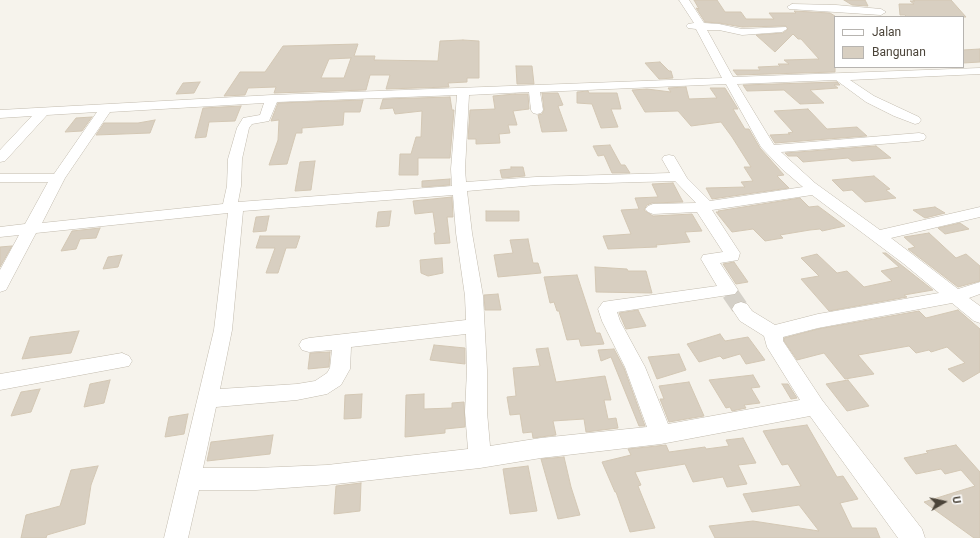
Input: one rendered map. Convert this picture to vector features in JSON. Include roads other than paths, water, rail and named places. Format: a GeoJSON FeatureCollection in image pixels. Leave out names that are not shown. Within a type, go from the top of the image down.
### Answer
{"type":"FeatureCollection","features":[{"type":"Feature","properties":{"kind":"street"},"geometry":{"type":"LineString","coordinates":[[677,0],[696,26],[770,149],[814,190],[910,260],[980,316]]}},
{"type":"Feature","properties":{"kind":"street"},"geometry":{"type":"LineString","coordinates":[[649,82],[647,79],[715,76],[696,26],[684,0]]}},
{"type":"Feature","properties":{"kind":"street"},"geometry":{"type":"LineString","coordinates":[[870,0],[883,14]]}},
{"type":"Feature","properties":{"kind":"street"},"geometry":{"type":"LineString","coordinates":[[792,7],[836,8],[883,14]]}},
{"type":"Feature","properties":{"kind":"street"},"geometry":{"type":"LineString","coordinates":[[696,26],[719,27],[742,32],[782,29]]}},
{"type":"Feature","properties":{"kind":"street"},"geometry":{"type":"LineString","coordinates":[[889,68],[897,75]]}},
{"type":"Feature","properties":{"kind":"street"},"geometry":{"type":"LineString","coordinates":[[0,114],[272,99],[649,82],[730,81],[897,75],[958,70],[980,71]]}},
{"type":"Feature","properties":{"kind":"street"},"geometry":{"type":"LineString","coordinates":[[839,77],[870,99],[916,120]]}},
{"type":"Feature","properties":{"kind":"street"},"geometry":{"type":"LineString","coordinates":[[534,88],[536,110]]}},
{"type":"Feature","properties":{"kind":"street"},"geometry":{"type":"LineString","coordinates":[[463,91],[458,169],[464,233],[474,296],[476,412],[480,458]]}},
{"type":"Feature","properties":{"kind":"street"},"geometry":{"type":"LineString","coordinates":[[176,538],[223,330],[233,207],[235,159],[243,128],[247,121],[265,118],[272,99]]}},
{"type":"Feature","properties":{"kind":"street"},"geometry":{"type":"LineString","coordinates":[[0,286],[58,178],[106,108]]}},
{"type":"Feature","properties":{"kind":"street"},"geometry":{"type":"LineString","coordinates":[[0,158],[44,112]]}},
{"type":"Feature","properties":{"kind":"street"},"geometry":{"type":"LineString","coordinates":[[770,149],[919,137]]}},
{"type":"Feature","properties":{"kind":"street"},"geometry":{"type":"LineString","coordinates":[[661,435],[635,367],[611,321],[607,309],[609,307],[729,292],[709,259],[732,256],[732,253],[704,206],[679,177],[669,159]]}},
{"type":"Feature","properties":{"kind":"street"},"geometry":{"type":"LineString","coordinates":[[0,232],[31,230],[233,207],[536,181],[679,177]]}},
{"type":"Feature","properties":{"kind":"street"},"geometry":{"type":"LineString","coordinates":[[0,178],[58,178]]}},
{"type":"Feature","properties":{"kind":"street"},"geometry":{"type":"LineString","coordinates":[[653,209],[704,206],[756,200],[814,190]]}},
{"type":"Feature","properties":{"kind":"street"},"geometry":{"type":"LineString","coordinates":[[876,236],[980,212]]}},
{"type":"Feature","properties":{"kind":"street"},"geometry":{"type":"LineString","coordinates":[[741,309],[746,316],[773,333],[818,321],[955,296],[980,288]]}},
{"type":"Feature","properties":{"kind":"street"},"geometry":{"type":"LineString","coordinates":[[309,345],[475,326]]}},
{"type":"Feature","properties":{"kind":"street"},"geometry":{"type":"LineString","coordinates":[[773,333],[772,337],[777,347],[815,406],[913,538]]}},
{"type":"Feature","properties":{"kind":"street"},"geometry":{"type":"LineString","coordinates":[[207,399],[297,392],[320,388],[334,379],[340,369],[342,342]]}},
{"type":"Feature","properties":{"kind":"street"},"geometry":{"type":"LineString","coordinates":[[0,382],[122,361]]}},
{"type":"Feature","properties":{"kind":"street"},"geometry":{"type":"LineString","coordinates":[[189,479],[256,479],[327,475],[480,458],[541,448],[661,435],[815,406]]}},
{"type":"Feature","properties":{"kind":"tunnel"},"geometry":{"type":"LineString","coordinates":[[730,293],[741,309]]}}]}
